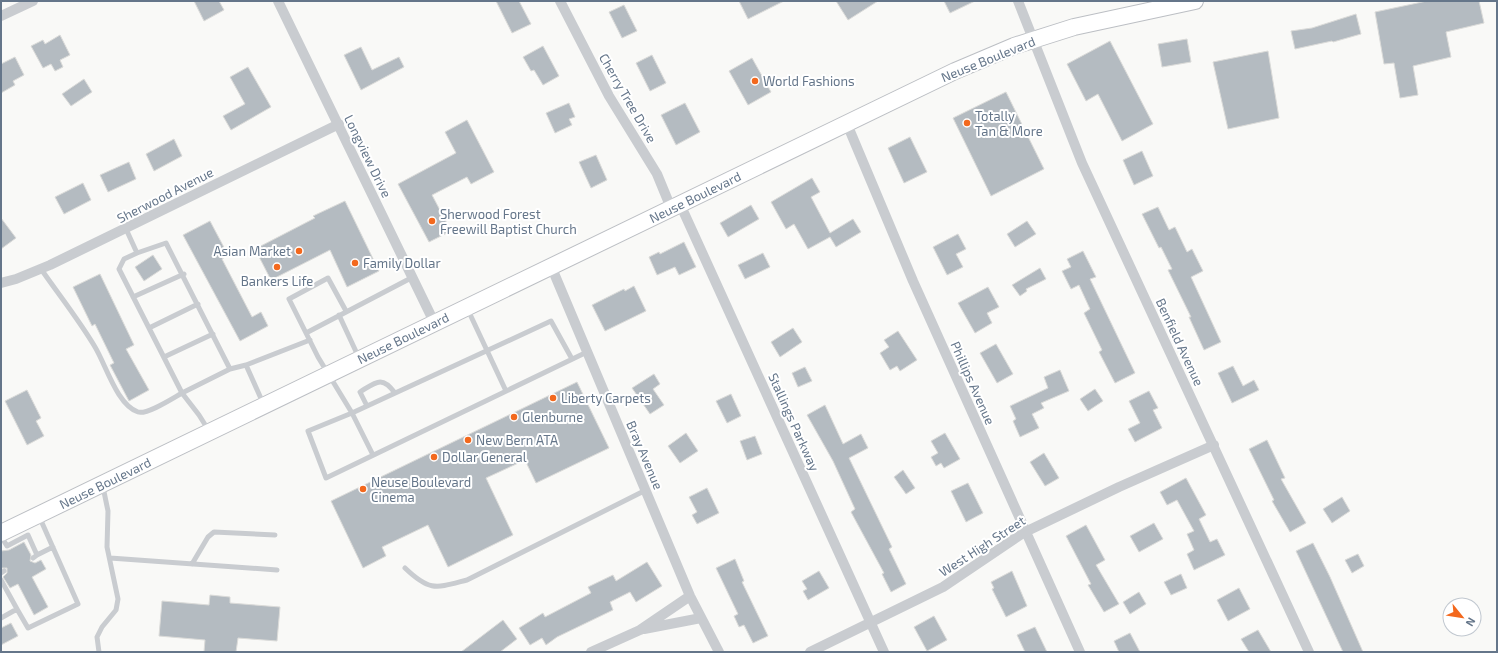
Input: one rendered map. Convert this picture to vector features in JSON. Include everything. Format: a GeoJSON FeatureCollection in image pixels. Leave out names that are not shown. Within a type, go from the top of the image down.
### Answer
{"type":"FeatureCollection","features":[{"type":"Feature","properties":{"kind":"main road","name":"Neuse Boulevard"},"geometry":{"type":"LineString","coordinates":[[4,540],[39,515],[434,322],[955,71],[1014,46],[1074,27],[1195,1]]}},
{"type":"Feature","properties":{"kind":"street"},"geometry":{"type":"LineString","coordinates":[[1,16],[33,1]]}},
{"type":"Feature","properties":{"kind":"street","name":"Longview Drive"},"geometry":{"type":"LineString","coordinates":[[278,1],[413,276],[434,322]]}},
{"type":"Feature","properties":{"kind":"street","name":"Cherry Tree Drive"},"geometry":{"type":"LineString","coordinates":[[560,1],[609,96],[676,206]]}},
{"type":"Feature","properties":{"kind":"street","name":"Benfield Avenue"},"geometry":{"type":"LineString","coordinates":[[1018,1],[1082,162],[1309,652]]}},
{"type":"Feature","properties":{"kind":"street","name":"Sherwood Avenue"},"geometry":{"type":"LineString","coordinates":[[1,283],[41,269],[126,229],[339,124]]}},
{"type":"Feature","properties":{"kind":"street","name":"Phillips Avenue"},"geometry":{"type":"LineString","coordinates":[[847,124],[913,281],[1080,652]]}},
{"type":"Feature","properties":{"kind":"street","name":"Stallings Parkway"},"geometry":{"type":"LineString","coordinates":[[676,206],[884,652]]}},
{"type":"Feature","properties":{"kind":"street","name":"Bray Avenue"},"geometry":{"type":"LineString","coordinates":[[551,266],[690,596],[719,652]]}},
{"type":"Feature","properties":{"kind":"street","name":"West High Street"},"geometry":{"type":"LineString","coordinates":[[810,652],[943,587],[1027,532],[1119,487],[1214,445]]}},
{"type":"Feature","properties":{"kind":"street"},"geometry":{"type":"LineString","coordinates":[[591,652],[640,630],[690,596]]}},
{"type":"Feature","properties":{"kind":"street"},"geometry":{"type":"LineString","coordinates":[[640,630],[701,618]]}},
{"type":"Feature","properties":{"kind":"lane"},"geometry":{"type":"LineString","coordinates":[[126,229],[137,253]]}},
{"type":"Feature","properties":{"kind":"lane"},"geometry":{"type":"LineString","coordinates":[[209,432],[199,415],[182,393],[119,269],[124,259],[166,243],[184,274],[230,369]]}},
{"type":"Feature","properties":{"kind":"lane"},"geometry":{"type":"LineString","coordinates":[[41,269],[96,348],[108,375],[123,400],[131,409],[140,413],[149,411],[230,369],[246,365],[310,340]]}},
{"type":"Feature","properties":{"kind":"lane"},"geometry":{"type":"LineString","coordinates":[[133,297],[184,274]]}},
{"type":"Feature","properties":{"kind":"lane"},"geometry":{"type":"LineString","coordinates":[[306,332],[413,276]]}},
{"type":"Feature","properties":{"kind":"lane"},"geometry":{"type":"LineString","coordinates":[[346,311],[328,278],[289,299],[328,374],[352,413],[373,455]]}},
{"type":"Feature","properties":{"kind":"lane"},"geometry":{"type":"LineString","coordinates":[[149,328],[198,304]]}},
{"type":"Feature","properties":{"kind":"lane"},"geometry":{"type":"LineString","coordinates":[[466,307],[488,350],[506,391]]}},
{"type":"Feature","properties":{"kind":"lane"},"geometry":{"type":"LineString","coordinates":[[339,315],[360,359]]}},
{"type":"Feature","properties":{"kind":"lane"},"geometry":{"type":"LineString","coordinates":[[572,359],[551,320],[352,413],[308,431],[326,478],[587,352]]}},
{"type":"Feature","properties":{"kind":"lane"},"geometry":{"type":"LineString","coordinates":[[164,357],[213,334]]}},
{"type":"Feature","properties":{"kind":"lane"},"geometry":{"type":"LineString","coordinates":[[246,365],[264,406]]}},
{"type":"Feature","properties":{"kind":"lane"},"geometry":{"type":"LineString","coordinates":[[366,406],[360,392],[374,384],[383,381],[388,384],[395,393]]}},
{"type":"Feature","properties":{"kind":"lane"},"geometry":{"type":"LineString","coordinates":[[99,652],[97,638],[102,626],[116,610],[118,599],[107,547],[108,511],[102,484]]}},
{"type":"Feature","properties":{"kind":"lane"},"geometry":{"type":"LineString","coordinates":[[405,568],[419,582],[437,588],[467,580],[646,490]]}},
{"type":"Feature","properties":{"kind":"lane"},"geometry":{"type":"LineString","coordinates":[[1,580],[28,628],[78,604],[39,515]]}},
{"type":"Feature","properties":{"kind":"lane"},"geometry":{"type":"LineString","coordinates":[[192,564],[208,536],[214,532],[275,535]]}},
{"type":"Feature","properties":{"kind":"lane"},"geometry":{"type":"LineString","coordinates":[[1,549],[4,540],[28,535],[35,556],[53,547]]}},
{"type":"Feature","properties":{"kind":"lane"},"geometry":{"type":"LineString","coordinates":[[110,558],[277,570]]}},
{"type":"Feature","properties":{"kind":"lane"},"geometry":{"type":"LineString","coordinates":[[1,618],[17,609]]}},
{"type":"Feature","properties":{"kind":"building"},"geometry":{"type":"Polygon","coordinates":[[[194,1],[219,1],[224,10],[204,21],[194,1]]]}},
{"type":"Feature","properties":{"kind":"building"},"geometry":{"type":"Polygon","coordinates":[[[496,1],[519,1],[531,24],[512,33],[496,1]]]}},
{"type":"Feature","properties":{"kind":"building"},"geometry":{"type":"Polygon","coordinates":[[[739,1],[784,1],[748,19],[739,1]]]}},
{"type":"Feature","properties":{"kind":"building"},"geometry":{"type":"Polygon","coordinates":[[[836,1],[878,1],[848,20],[836,1]]]}},
{"type":"Feature","properties":{"kind":"building"},"geometry":{"type":"Polygon","coordinates":[[[944,1],[975,1],[950,13],[944,1]]]}},
{"type":"Feature","properties":{"kind":"building"},"geometry":{"type":"Polygon","coordinates":[[[1427,1],[1479,1],[1484,23],[1446,32],[1451,57],[1413,66],[1418,95],[1400,98],[1394,63],[1384,64],[1375,12],[1427,1]]]}},
{"type":"Feature","properties":{"kind":"building"},"geometry":{"type":"Polygon","coordinates":[[[624,5],[637,31],[622,38],[609,12],[624,5]]]}},
{"type":"Feature","properties":{"kind":"building"},"geometry":{"type":"Polygon","coordinates":[[[1356,14],[1361,34],[1333,42],[1295,49],[1291,31],[1312,28],[1356,14]]]}},
{"type":"Feature","properties":{"kind":"building"},"geometry":{"type":"Polygon","coordinates":[[[60,35],[70,55],[60,60],[63,67],[55,71],[51,64],[43,68],[31,46],[43,40],[45,44],[60,35]]]}},
{"type":"Feature","properties":{"kind":"building"},"geometry":{"type":"Polygon","coordinates":[[[1187,39],[1191,62],[1162,67],[1158,44],[1187,39]]]}},
{"type":"Feature","properties":{"kind":"building"},"geometry":{"type":"Polygon","coordinates":[[[1110,41],[1153,124],[1122,141],[1098,94],[1086,101],[1067,64],[1110,41]]]}},
{"type":"Feature","properties":{"kind":"building"},"geometry":{"type":"Polygon","coordinates":[[[543,46],[559,76],[543,85],[534,70],[531,71],[523,57],[543,46]]]}},
{"type":"Feature","properties":{"kind":"building"},"geometry":{"type":"Polygon","coordinates":[[[361,47],[372,70],[399,57],[404,67],[361,90],[344,55],[361,47]]]}},
{"type":"Feature","properties":{"kind":"building"},"geometry":{"type":"Polygon","coordinates":[[[1268,51],[1279,118],[1228,129],[1213,62],[1268,51]]]}},
{"type":"Feature","properties":{"kind":"building"},"geometry":{"type":"Polygon","coordinates":[[[652,55],[666,83],[650,91],[636,63],[652,55]]]}},
{"type":"Feature","properties":{"kind":"building"},"geometry":{"type":"Polygon","coordinates":[[[15,57],[24,75],[13,81],[15,85],[1,93],[1,64],[15,57]]]}},
{"type":"Feature","properties":{"kind":"building"},"geometry":{"type":"Polygon","coordinates":[[[752,58],[771,92],[748,105],[729,71],[752,58]]]}},
{"type":"Feature","properties":{"kind":"building"},"geometry":{"type":"Polygon","coordinates":[[[248,67],[271,107],[231,130],[223,116],[245,104],[230,77],[248,67]]]}},
{"type":"Feature","properties":{"kind":"building"},"geometry":{"type":"Polygon","coordinates":[[[84,79],[92,92],[71,106],[62,94],[84,79]]]}},
{"type":"Feature","properties":{"kind":"building"},"geometry":{"type":"Polygon","coordinates":[[[1006,92],[1044,169],[991,196],[953,118],[1006,92]]]}},
{"type":"Feature","properties":{"kind":"building"},"geometry":{"type":"Polygon","coordinates":[[[569,103],[575,117],[569,119],[572,125],[555,133],[546,113],[569,103]]]}},
{"type":"Feature","properties":{"kind":"building"},"geometry":{"type":"Polygon","coordinates":[[[685,103],[700,132],[676,145],[661,115],[685,103]]]}},
{"type":"Feature","properties":{"kind":"building"},"geometry":{"type":"Polygon","coordinates":[[[467,120],[494,172],[471,184],[467,177],[432,195],[451,231],[429,242],[398,184],[456,153],[445,132],[467,120]]]}},
{"type":"Feature","properties":{"kind":"building"},"geometry":{"type":"Polygon","coordinates":[[[910,137],[927,172],[904,183],[888,148],[910,137]]]}},
{"type":"Feature","properties":{"kind":"building"},"geometry":{"type":"Polygon","coordinates":[[[174,139],[182,156],[154,171],[146,154],[174,139]]]}},
{"type":"Feature","properties":{"kind":"building"},"geometry":{"type":"Polygon","coordinates":[[[1142,151],[1153,176],[1134,185],[1123,160],[1142,151]]]}},
{"type":"Feature","properties":{"kind":"building"},"geometry":{"type":"Polygon","coordinates":[[[596,155],[607,180],[591,188],[579,162],[596,155]]]}},
{"type":"Feature","properties":{"kind":"building"},"geometry":{"type":"Polygon","coordinates":[[[129,162],[136,179],[108,192],[100,175],[129,162]]]}},
{"type":"Feature","properties":{"kind":"building"},"geometry":{"type":"Polygon","coordinates":[[[812,178],[820,192],[811,197],[830,233],[853,219],[861,232],[836,247],[830,237],[808,249],[794,224],[786,229],[771,202],[812,178]]]}},
{"type":"Feature","properties":{"kind":"building"},"geometry":{"type":"Polygon","coordinates":[[[83,183],[91,200],[64,214],[55,197],[83,183]]]}},
{"type":"Feature","properties":{"kind":"building"},"geometry":{"type":"Polygon","coordinates":[[[345,201],[379,271],[347,287],[330,250],[271,280],[255,249],[315,218],[313,216],[345,201]]]}},
{"type":"Feature","properties":{"kind":"building"},"geometry":{"type":"Polygon","coordinates":[[[751,205],[759,219],[728,237],[720,223],[751,205]]]}},
{"type":"Feature","properties":{"kind":"building"},"geometry":{"type":"Polygon","coordinates":[[[1158,207],[1169,230],[1175,227],[1187,252],[1192,249],[1203,271],[1191,277],[1221,342],[1204,350],[1189,317],[1191,317],[1168,270],[1172,269],[1161,247],[1159,248],[1142,214],[1158,207]]]}},
{"type":"Feature","properties":{"kind":"building"},"geometry":{"type":"Polygon","coordinates":[[[1,218],[16,238],[1,249],[1,218]]]}},
{"type":"Feature","properties":{"kind":"building"},"geometry":{"type":"Polygon","coordinates":[[[210,221],[228,255],[222,259],[252,317],[261,312],[268,326],[240,341],[183,235],[210,221]]]}},
{"type":"Feature","properties":{"kind":"building"},"geometry":{"type":"Polygon","coordinates":[[[1027,221],[1036,234],[1015,247],[1007,234],[1027,221]]]}},
{"type":"Feature","properties":{"kind":"building"},"geometry":{"type":"Polygon","coordinates":[[[958,234],[966,249],[956,254],[963,267],[947,275],[933,247],[958,234]]]}},
{"type":"Feature","properties":{"kind":"building"},"geometry":{"type":"Polygon","coordinates":[[[684,242],[696,267],[679,275],[675,267],[657,275],[649,257],[659,252],[660,254],[684,242]]]}},
{"type":"Feature","properties":{"kind":"building"},"geometry":{"type":"Polygon","coordinates":[[[1083,251],[1096,277],[1090,279],[1135,373],[1115,383],[1099,352],[1102,350],[1084,313],[1090,309],[1079,285],[1071,289],[1062,271],[1071,267],[1067,259],[1083,251]]]}},
{"type":"Feature","properties":{"kind":"building"},"geometry":{"type":"Polygon","coordinates":[[[763,253],[770,267],[745,279],[738,265],[763,253]]]}},
{"type":"Feature","properties":{"kind":"building"},"geometry":{"type":"Polygon","coordinates":[[[153,255],[162,269],[144,281],[135,267],[153,255]]]}},
{"type":"Feature","properties":{"kind":"building"},"geometry":{"type":"Polygon","coordinates":[[[1040,268],[1046,279],[1026,289],[1027,291],[1020,296],[1012,285],[1040,268]]]}},
{"type":"Feature","properties":{"kind":"building"},"geometry":{"type":"Polygon","coordinates":[[[100,274],[134,345],[126,349],[149,390],[129,401],[110,365],[114,363],[95,324],[92,326],[73,287],[100,274]]]}},
{"type":"Feature","properties":{"kind":"building"},"geometry":{"type":"Polygon","coordinates":[[[634,286],[646,311],[605,331],[592,305],[624,289],[625,291],[634,286]]]}},
{"type":"Feature","properties":{"kind":"building"},"geometry":{"type":"Polygon","coordinates":[[[988,287],[999,307],[987,313],[992,323],[975,333],[958,303],[988,287]]]}},
{"type":"Feature","properties":{"kind":"building"},"geometry":{"type":"Polygon","coordinates":[[[793,328],[802,342],[780,357],[771,342],[793,328]]]}},
{"type":"Feature","properties":{"kind":"building"},"geometry":{"type":"Polygon","coordinates":[[[898,331],[917,360],[900,371],[897,366],[890,370],[880,353],[889,347],[884,340],[898,331]]]}},
{"type":"Feature","properties":{"kind":"building"},"geometry":{"type":"Polygon","coordinates":[[[996,344],[1013,374],[997,383],[980,353],[996,344]]]}},
{"type":"Feature","properties":{"kind":"building"},"geometry":{"type":"Polygon","coordinates":[[[1233,366],[1243,386],[1254,380],[1259,390],[1232,403],[1218,373],[1233,366]]]}},
{"type":"Feature","properties":{"kind":"building"},"geometry":{"type":"Polygon","coordinates":[[[805,367],[812,381],[798,387],[792,373],[805,367]]]}},
{"type":"Feature","properties":{"kind":"building"},"geometry":{"type":"Polygon","coordinates":[[[1060,370],[1069,391],[1041,403],[1044,408],[1032,414],[1039,428],[1020,437],[1013,421],[1016,419],[1010,406],[1048,388],[1044,377],[1060,370]]]}},
{"type":"Feature","properties":{"kind":"building"},"geometry":{"type":"Polygon","coordinates":[[[654,374],[660,384],[653,389],[664,405],[650,414],[632,388],[654,374]]]}},
{"type":"Feature","properties":{"kind":"building"},"geometry":{"type":"Polygon","coordinates":[[[577,382],[609,448],[536,483],[525,460],[486,478],[513,535],[448,567],[428,525],[382,547],[386,556],[363,568],[331,501],[577,382]]]}},
{"type":"Feature","properties":{"kind":"building"},"geometry":{"type":"Polygon","coordinates":[[[1095,389],[1103,401],[1088,411],[1080,399],[1095,389]]]}},
{"type":"Feature","properties":{"kind":"building"},"geometry":{"type":"Polygon","coordinates":[[[27,390],[41,418],[36,421],[44,436],[27,445],[5,401],[27,390]]]}},
{"type":"Feature","properties":{"kind":"building"},"geometry":{"type":"Polygon","coordinates":[[[1149,391],[1158,408],[1153,410],[1162,428],[1135,442],[1128,429],[1140,423],[1129,401],[1149,391]]]}},
{"type":"Feature","properties":{"kind":"building"},"geometry":{"type":"Polygon","coordinates":[[[731,394],[741,416],[727,423],[716,401],[731,394]]]}},
{"type":"Feature","properties":{"kind":"building"},"geometry":{"type":"Polygon","coordinates":[[[825,405],[843,444],[861,434],[868,448],[849,458],[892,547],[889,549],[906,584],[891,592],[882,574],[884,573],[851,512],[855,509],[833,461],[807,415],[825,405]]]}},
{"type":"Feature","properties":{"kind":"building"},"geometry":{"type":"Polygon","coordinates":[[[686,433],[698,451],[680,463],[668,446],[686,433]]]}},
{"type":"Feature","properties":{"kind":"building"},"geometry":{"type":"Polygon","coordinates":[[[945,433],[960,459],[944,468],[941,463],[936,466],[931,457],[938,453],[931,441],[945,433]]]}},
{"type":"Feature","properties":{"kind":"building"},"geometry":{"type":"Polygon","coordinates":[[[755,436],[762,454],[747,460],[740,441],[755,436]]]}},
{"type":"Feature","properties":{"kind":"building"},"geometry":{"type":"Polygon","coordinates":[[[1267,440],[1285,478],[1281,479],[1306,523],[1290,532],[1272,501],[1274,500],[1249,449],[1267,440]]]}},
{"type":"Feature","properties":{"kind":"building"},"geometry":{"type":"Polygon","coordinates":[[[1044,453],[1059,478],[1045,486],[1030,462],[1044,453]]]}},
{"type":"Feature","properties":{"kind":"building"},"geometry":{"type":"Polygon","coordinates":[[[903,470],[915,488],[906,494],[894,477],[903,470]]]}},
{"type":"Feature","properties":{"kind":"building"},"geometry":{"type":"Polygon","coordinates":[[[1186,478],[1206,515],[1199,519],[1210,542],[1217,539],[1225,555],[1194,570],[1187,554],[1194,550],[1187,534],[1194,531],[1177,500],[1167,505],[1160,492],[1186,478]]]}},
{"type":"Feature","properties":{"kind":"building"},"geometry":{"type":"Polygon","coordinates":[[[968,483],[983,513],[966,522],[951,491],[968,483]]]}},
{"type":"Feature","properties":{"kind":"building"},"geometry":{"type":"Polygon","coordinates":[[[707,488],[719,513],[697,524],[692,515],[697,512],[689,497],[707,488]]]}},
{"type":"Feature","properties":{"kind":"building"},"geometry":{"type":"Polygon","coordinates":[[[1342,497],[1350,511],[1332,523],[1323,509],[1342,497]]]}},
{"type":"Feature","properties":{"kind":"building"},"geometry":{"type":"Polygon","coordinates":[[[1154,523],[1163,539],[1139,552],[1130,536],[1154,523]]]}},
{"type":"Feature","properties":{"kind":"building"},"geometry":{"type":"Polygon","coordinates":[[[1086,525],[1105,560],[1096,565],[1119,604],[1104,612],[1088,585],[1091,584],[1066,536],[1086,525]]]}},
{"type":"Feature","properties":{"kind":"building"},"geometry":{"type":"Polygon","coordinates":[[[24,542],[31,555],[30,561],[35,563],[41,560],[46,569],[32,577],[48,607],[34,615],[18,584],[10,588],[3,577],[7,573],[7,568],[1,568],[1,551],[9,550],[24,542]]]}},
{"type":"Feature","properties":{"kind":"building"},"geometry":{"type":"Polygon","coordinates":[[[1313,543],[1330,577],[1363,652],[1343,652],[1296,551],[1313,543]]]}},
{"type":"Feature","properties":{"kind":"building"},"geometry":{"type":"Polygon","coordinates":[[[1358,554],[1364,566],[1352,573],[1345,560],[1358,554]]]}},
{"type":"Feature","properties":{"kind":"building"},"geometry":{"type":"Polygon","coordinates":[[[735,559],[744,581],[742,582],[768,636],[753,643],[744,625],[739,627],[734,616],[738,614],[716,568],[735,559]]]}},
{"type":"Feature","properties":{"kind":"building"},"geometry":{"type":"Polygon","coordinates":[[[647,562],[662,586],[636,602],[630,592],[610,602],[613,610],[557,637],[546,645],[542,638],[530,645],[519,628],[543,613],[545,617],[591,593],[588,587],[613,575],[616,581],[647,562]]]}},
{"type":"Feature","properties":{"kind":"building"},"geometry":{"type":"Polygon","coordinates":[[[819,571],[829,588],[808,600],[803,591],[807,589],[802,581],[819,571]]]}},
{"type":"Feature","properties":{"kind":"building"},"geometry":{"type":"Polygon","coordinates":[[[1012,571],[1027,606],[1006,617],[992,589],[994,588],[991,582],[1012,571]]]}},
{"type":"Feature","properties":{"kind":"building"},"geometry":{"type":"Polygon","coordinates":[[[1181,574],[1187,588],[1171,595],[1164,582],[1181,574]]]}},
{"type":"Feature","properties":{"kind":"building"},"geometry":{"type":"Polygon","coordinates":[[[1239,588],[1250,609],[1228,621],[1217,600],[1239,588]]]}},
{"type":"Feature","properties":{"kind":"building"},"geometry":{"type":"Polygon","coordinates":[[[1139,592],[1146,604],[1130,614],[1123,602],[1139,592]]]}},
{"type":"Feature","properties":{"kind":"building"},"geometry":{"type":"Polygon","coordinates":[[[210,595],[230,597],[230,603],[280,607],[277,641],[238,638],[236,652],[204,652],[205,640],[159,636],[162,601],[209,605],[210,595]]]}},
{"type":"Feature","properties":{"kind":"building"},"geometry":{"type":"Polygon","coordinates":[[[934,616],[947,640],[927,651],[914,627],[934,616]]]}},
{"type":"Feature","properties":{"kind":"building"},"geometry":{"type":"Polygon","coordinates":[[[503,620],[517,639],[500,652],[461,652],[503,620]]]}},
{"type":"Feature","properties":{"kind":"building"},"geometry":{"type":"Polygon","coordinates":[[[11,623],[18,636],[1,645],[1,628],[11,623]]]}},
{"type":"Feature","properties":{"kind":"building"},"geometry":{"type":"Polygon","coordinates":[[[1035,627],[1047,652],[1025,652],[1017,635],[1035,627]]]}},
{"type":"Feature","properties":{"kind":"building"},"geometry":{"type":"Polygon","coordinates":[[[1258,630],[1271,652],[1249,652],[1241,639],[1258,630]]]}},
{"type":"Feature","properties":{"kind":"building"},"geometry":{"type":"Polygon","coordinates":[[[1130,633],[1140,652],[1119,652],[1114,641],[1130,633]]]}},
{"type":"Feature","properties":{"kind":"place","name":"World Fashions"},"geometry":{"type":"Point","coordinates":[755,81]}},
{"type":"Feature","properties":{"kind":"place","name":"Totally Tan & More"},"geometry":{"type":"Point","coordinates":[967,123]}},
{"type":"Feature","properties":{"kind":"place","name":"Sherwood Forest Freewill Baptist Church"},"geometry":{"type":"Point","coordinates":[432,221]}},
{"type":"Feature","properties":{"kind":"place","name":"Asian Market"},"geometry":{"type":"Point","coordinates":[299,251]}},
{"type":"Feature","properties":{"kind":"place","name":"Family Dollar"},"geometry":{"type":"Point","coordinates":[355,263]}},
{"type":"Feature","properties":{"kind":"place","name":"Bankers Life"},"geometry":{"type":"Point","coordinates":[277,267]}},
{"type":"Feature","properties":{"kind":"place","name":"Liberty Carpets"},"geometry":{"type":"Point","coordinates":[553,398]}},
{"type":"Feature","properties":{"kind":"place","name":"Glenburne"},"geometry":{"type":"Point","coordinates":[514,417]}},
{"type":"Feature","properties":{"kind":"place","name":"New Bern ATA"},"geometry":{"type":"Point","coordinates":[468,440]}},
{"type":"Feature","properties":{"kind":"place","name":"Dollar General"},"geometry":{"type":"Point","coordinates":[434,457]}},
{"type":"Feature","properties":{"kind":"place","name":"Neuse Boulevard Cinema"},"geometry":{"type":"Point","coordinates":[363,489]}}]}
